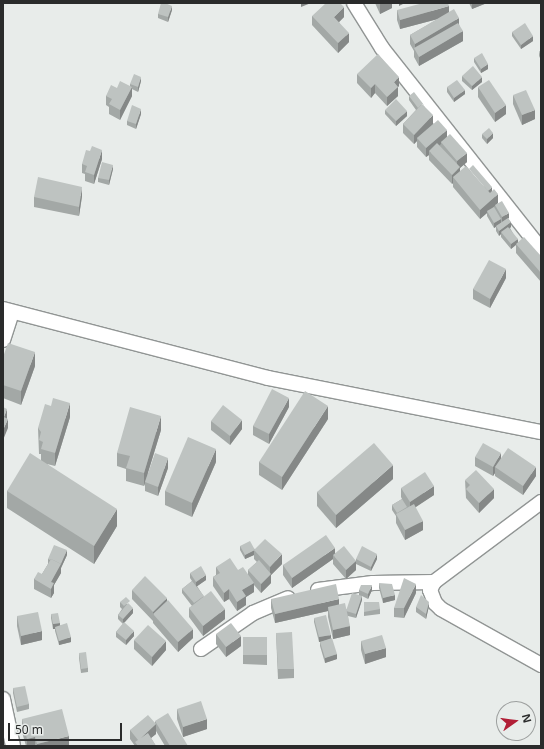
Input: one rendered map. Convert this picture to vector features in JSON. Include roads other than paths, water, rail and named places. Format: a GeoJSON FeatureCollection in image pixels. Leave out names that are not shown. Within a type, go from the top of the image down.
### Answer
{"type":"FeatureCollection","features":[{"type":"Feature","properties":{"kind":"street"},"geometry":{"type":"LineString","coordinates":[[354,3],[382,48],[541,249]]}},
{"type":"Feature","properties":{"kind":"street"},"geometry":{"type":"LineString","coordinates":[[3,340],[8,311],[268,378],[541,432]]}},
{"type":"Feature","properties":{"kind":"street"},"geometry":{"type":"LineString","coordinates":[[541,502],[434,582],[430,590],[435,603],[441,609],[541,665]]}},
{"type":"Feature","properties":{"kind":"street"},"geometry":{"type":"LineString","coordinates":[[201,649],[253,613],[293,595],[339,586],[434,582]]}},
{"type":"Feature","properties":{"kind":"street"},"geometry":{"type":"LineString","coordinates":[[3,699],[13,746]]}}]}
